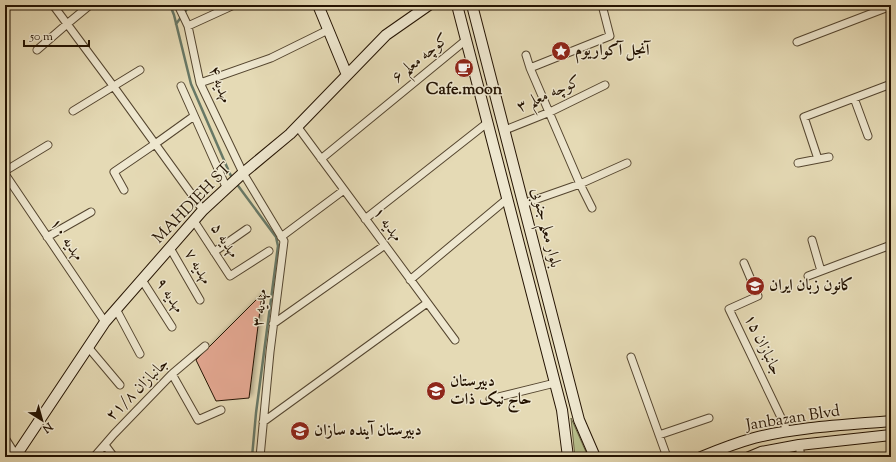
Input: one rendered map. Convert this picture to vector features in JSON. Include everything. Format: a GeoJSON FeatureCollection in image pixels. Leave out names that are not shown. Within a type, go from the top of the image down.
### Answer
{"type":"FeatureCollection","features":[{"type":"Feature","properties":{"kind":"main road"},"geometry":{"type":"LineString","coordinates":[[318,5],[347,75]]}},
{"type":"Feature","properties":{"kind":"main road","name":"MAHDIEH ST"},"geometry":{"type":"LineString","coordinates":[[16,457],[105,322],[203,210],[243,173],[290,134],[386,35],[428,5]]}},
{"type":"Feature","properties":{"kind":"main road","name":"بلوار معلم جنوبی"},"geometry":{"type":"LineString","coordinates":[[457,5],[562,410],[568,457]]}},
{"type":"Feature","properties":{"kind":"main road","name":"بلوار معلم جنوبی"},"geometry":{"type":"LineString","coordinates":[[472,5],[579,420],[595,457]]}},
{"type":"Feature","properties":{"kind":"main road","name":"Janbazan Blvd"},"geometry":{"type":"LineString","coordinates":[[701,457],[753,438],[803,429],[891,421]]}},
{"type":"Feature","properties":{"kind":"main road","name":"Janbazan Blvd"},"geometry":{"type":"LineString","coordinates":[[749,457],[761,452],[799,445],[891,435]]}},
{"type":"Feature","properties":{"kind":"street"},"geometry":{"type":"LineString","coordinates":[[53,5],[203,210]]}},
{"type":"Feature","properties":{"kind":"street"},"geometry":{"type":"LineString","coordinates":[[37,50],[90,5]]}},
{"type":"Feature","properties":{"kind":"street","name":"مهدیه ۴"},"geometry":{"type":"LineString","coordinates":[[178,5],[188,26],[200,83],[243,173]]}},
{"type":"Feature","properties":{"kind":"street"},"geometry":{"type":"LineString","coordinates":[[182,5],[182,14]]}},
{"type":"Feature","properties":{"kind":"street"},"geometry":{"type":"LineString","coordinates":[[188,26],[234,5]]}},
{"type":"Feature","properties":{"kind":"street"},"geometry":{"type":"LineString","coordinates":[[530,68],[610,36],[602,5]]}},
{"type":"Feature","properties":{"kind":"street"},"geometry":{"type":"LineString","coordinates":[[797,42],[891,6]]}},
{"type":"Feature","properties":{"kind":"street"},"geometry":{"type":"LineString","coordinates":[[200,83],[270,58],[328,30]]}},
{"type":"Feature","properties":{"kind":"street","name":"کوچه معلم ۶"},"geometry":{"type":"LineString","coordinates":[[321,159],[466,40]]}},
{"type":"Feature","properties":{"kind":"street"},"geometry":{"type":"LineString","coordinates":[[526,55],[530,68],[580,184],[592,208]]}},
{"type":"Feature","properties":{"kind":"street"},"geometry":{"type":"LineString","coordinates":[[73,111],[140,70]]}},
{"type":"Feature","properties":{"kind":"street"},"geometry":{"type":"LineString","coordinates":[[818,159],[804,117],[891,84]]}},
{"type":"Feature","properties":{"kind":"street","name":"کوچه معلم ۳"},"geometry":{"type":"LineString","coordinates":[[505,130],[550,112],[605,85]]}},
{"type":"Feature","properties":{"kind":"street"},"geometry":{"type":"LineString","coordinates":[[181,86],[227,189]]}},
{"type":"Feature","properties":{"kind":"street"},"geometry":{"type":"LineString","coordinates":[[854,98],[868,136]]}},
{"type":"Feature","properties":{"kind":"street"},"geometry":{"type":"LineString","coordinates":[[124,190],[114,172],[194,116]]}},
{"type":"Feature","properties":{"kind":"street"},"geometry":{"type":"LineString","coordinates":[[365,219],[487,123]]}},
{"type":"Feature","properties":{"kind":"street","name":"مهدیه ۱"},"geometry":{"type":"LineString","coordinates":[[297,126],[455,340]]}},
{"type":"Feature","properties":{"kind":"street"},"geometry":{"type":"LineString","coordinates":[[5,171],[48,145]]}},
{"type":"Feature","properties":{"kind":"street"},"geometry":{"type":"LineString","coordinates":[[798,163],[829,157]]}},
{"type":"Feature","properties":{"kind":"street"},"geometry":{"type":"LineString","coordinates":[[523,204],[580,184],[627,163]]}},
{"type":"Feature","properties":{"kind":"street","name":"مهدیه ۳"},"geometry":{"type":"LineString","coordinates":[[243,173],[284,241],[273,324],[260,457]]}},
{"type":"Feature","properties":{"kind":"street","name":"مهدیه ۱۰"},"geometry":{"type":"LineString","coordinates":[[5,174],[105,322]]}},
{"type":"Feature","properties":{"kind":"street"},"geometry":{"type":"LineString","coordinates":[[281,237],[344,190]]}},
{"type":"Feature","properties":{"kind":"street"},"geometry":{"type":"LineString","coordinates":[[410,280],[507,199]]}},
{"type":"Feature","properties":{"kind":"street"},"geometry":{"type":"LineString","coordinates":[[48,237],[91,212]]}},
{"type":"Feature","properties":{"kind":"street","name":"مهدیه ۵"},"geometry":{"type":"LineString","coordinates":[[194,221],[230,276],[269,252]]}},
{"type":"Feature","properties":{"kind":"street"},"geometry":{"type":"LineString","coordinates":[[214,252],[247,229]]}},
{"type":"Feature","properties":{"kind":"street"},"geometry":{"type":"LineString","coordinates":[[812,240],[821,271]]}},
{"type":"Feature","properties":{"kind":"street"},"geometry":{"type":"LineString","coordinates":[[273,324],[385,245]]}},
{"type":"Feature","properties":{"kind":"street"},"geometry":{"type":"LineString","coordinates":[[808,276],[891,245]]}},
{"type":"Feature","properties":{"kind":"street","name":"مهدیه ۷"},"geometry":{"type":"LineString","coordinates":[[170,248],[200,300]]}},
{"type":"Feature","properties":{"kind":"street","name":"جانبازان ۱۵"},"geometry":{"type":"LineString","coordinates":[[744,263],[758,296],[729,308],[788,432]]}},
{"type":"Feature","properties":{"kind":"street","name":"مهدیه ۹"},"geometry":{"type":"LineString","coordinates":[[142,280],[172,327]]}},
{"type":"Feature","properties":{"kind":"street"},"geometry":{"type":"LineString","coordinates":[[263,422],[427,303]]}},
{"type":"Feature","properties":{"kind":"street"},"geometry":{"type":"LineString","coordinates":[[116,310],[140,354]]}},
{"type":"Feature","properties":{"kind":"street","name":"جانبازان ۲۱/۸"},"geometry":{"type":"LineString","coordinates":[[94,457],[172,374],[205,346]]}},
{"type":"Feature","properties":{"kind":"street"},"geometry":{"type":"LineString","coordinates":[[88,347],[120,385]]}},
{"type":"Feature","properties":{"kind":"street"},"geometry":{"type":"LineString","coordinates":[[631,357],[667,457]]}},
{"type":"Feature","properties":{"kind":"street"},"geometry":{"type":"LineString","coordinates":[[172,374],[198,420],[221,410]]}},
{"type":"Feature","properties":{"kind":"street"},"geometry":{"type":"LineString","coordinates":[[490,399],[555,383]]}},
{"type":"Feature","properties":{"kind":"street"},"geometry":{"type":"LineString","coordinates":[[659,435],[709,418]]}},
{"type":"Feature","properties":{"kind":"street"},"geometry":{"type":"LineString","coordinates":[[5,438],[16,457]]}},
{"type":"Feature","properties":{"kind":"street"},"geometry":{"type":"LineString","coordinates":[[105,445],[114,457]]}},
{"type":"Feature","properties":{"kind":"street"},"geometry":{"type":"LineString","coordinates":[[799,445],[801,457]]}},
{"type":"Feature","properties":{"kind":"green space"},"geometry":{"type":"Polygon","coordinates":[[[571,418],[586,452],[589,457],[575,457],[571,418]]]}},
{"type":"Feature","properties":{"kind":"building"},"geometry":{"type":"Polygon","coordinates":[[[262,294],[249,398],[216,401],[196,360],[262,294]]]}},
{"type":"Feature","properties":{"kind":"waterway"},"geometry":{"type":"LineString","coordinates":[[170,5],[174,15],[191,84],[233,179]]}},
{"type":"Feature","properties":{"kind":"waterway"},"geometry":{"type":"LineString","coordinates":[[176,24],[190,5]]}},
{"type":"Feature","properties":{"kind":"waterway"},"geometry":{"type":"LineString","coordinates":[[236,183],[276,237],[278,246],[256,413],[252,457]]}},
{"type":"Feature","properties":{"kind":"place","name":"آنجل آکواریوم"},"geometry":{"type":"Point","coordinates":[561,51]}},
{"type":"Feature","properties":{"kind":"place","name":"Cafe.moon"},"geometry":{"type":"Point","coordinates":[464,68]}},
{"type":"Feature","properties":{"kind":"place","name":"کانون زبان ایران"},"geometry":{"type":"Point","coordinates":[755,286]}},
{"type":"Feature","properties":{"kind":"place","name":"دبیرستان حاج نیک ذات"},"geometry":{"type":"Point","coordinates":[436,391]}},
{"type":"Feature","properties":{"kind":"place","name":"دبیرستان آینده سازان"},"geometry":{"type":"Point","coordinates":[300,431]}}]}
